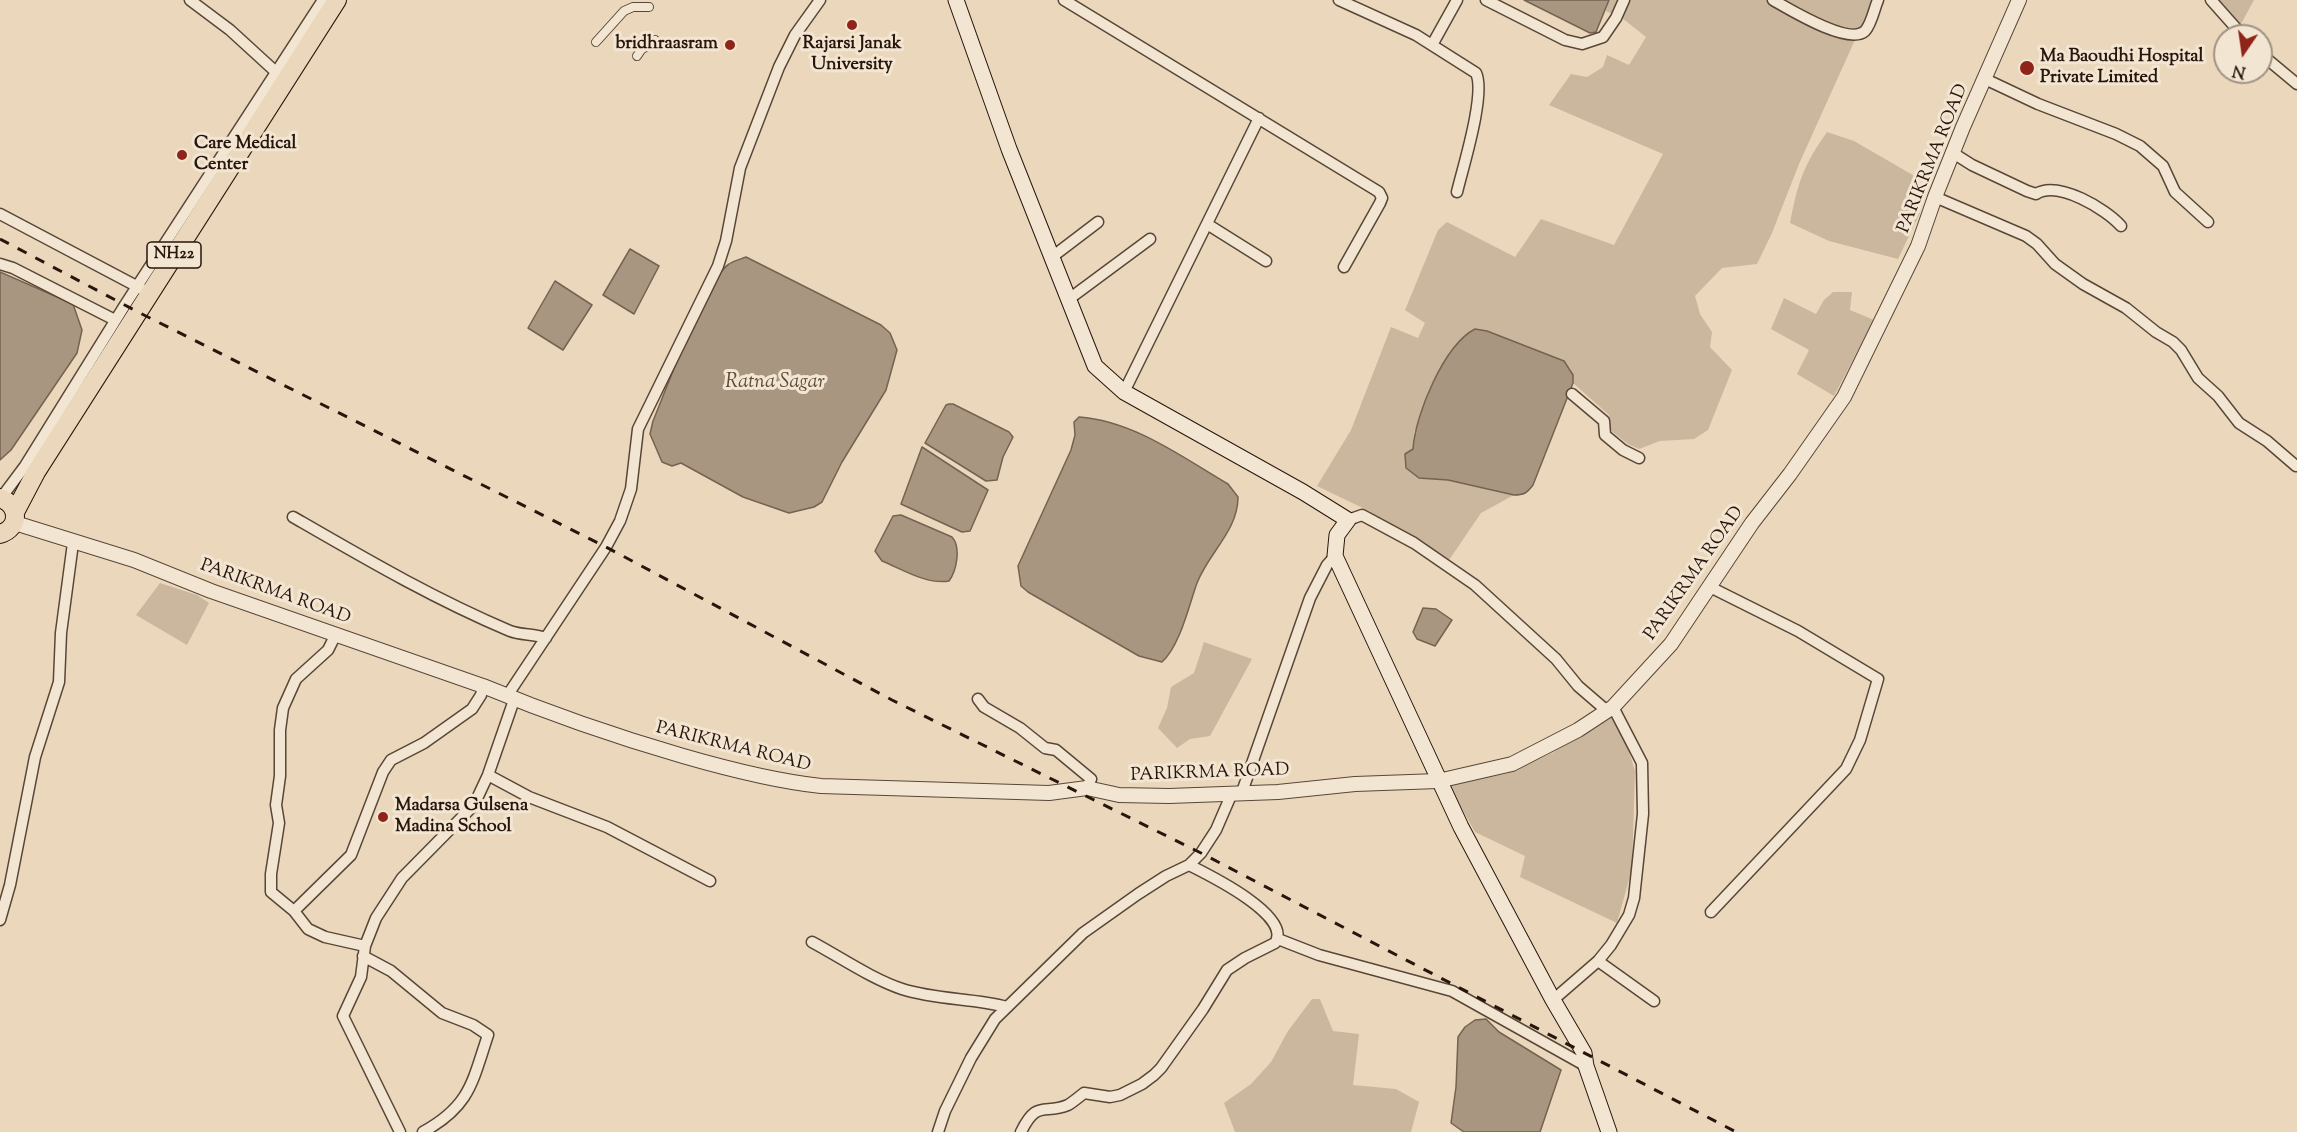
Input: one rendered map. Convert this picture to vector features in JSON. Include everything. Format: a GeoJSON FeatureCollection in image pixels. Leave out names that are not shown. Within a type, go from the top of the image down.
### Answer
{"type":"FeatureCollection","features":[{"type":"Feature","properties":{"kind":"highway","name":"NH22"},"geometry":{"type":"LineString","coordinates":[[0,534],[7,532],[36,472],[144,290],[337,0]]}},
{"type":"Feature","properties":{"kind":"highway","name":"NH22"},"geometry":{"type":"LineString","coordinates":[[1,498],[12,506],[15,518]]}},
{"type":"Feature","properties":{"kind":"main road"},"geometry":{"type":"LineString","coordinates":[[956,0],[1009,150],[1095,366],[1124,392],[1303,492],[1348,520],[1337,535],[1335,556],[1438,781],[1552,1000],[1584,1053],[1586,1066],[1609,1132]]}},
{"type":"Feature","properties":{"kind":"street"},"geometry":{"type":"LineString","coordinates":[[190,0],[230,30],[276,73]]}},
{"type":"Feature","properties":{"kind":"street","name":"NH22"},"geometry":{"type":"LineString","coordinates":[[1,498],[25,466],[115,320],[144,290],[323,0]]}},
{"type":"Feature","properties":{"kind":"street"},"geometry":{"type":"LineString","coordinates":[[400,1132],[343,1016],[360,977],[364,951],[376,918],[402,878],[474,805],[488,775],[511,698],[620,521],[631,489],[638,429],[718,266],[726,241],[740,168],[779,67],[795,35],[820,0]]}},
{"type":"Feature","properties":{"kind":"street"},"geometry":{"type":"LineString","coordinates":[[1064,0],[1331,164],[1337,165],[1375,188],[1382,196],[1380,203],[1344,267]]}},
{"type":"Feature","properties":{"kind":"street"},"geometry":{"type":"LineString","coordinates":[[1339,0],[1416,35],[1476,73],[1479,87],[1472,134],[1457,192]]}},
{"type":"Feature","properties":{"kind":"street"},"geometry":{"type":"LineString","coordinates":[[1432,45],[1457,0]]}},
{"type":"Feature","properties":{"kind":"street"},"geometry":{"type":"LineString","coordinates":[[1486,0],[1565,40],[1582,44],[1603,37],[1616,18],[1624,0]]}},
{"type":"Feature","properties":{"kind":"street"},"geometry":{"type":"LineString","coordinates":[[1773,0],[1809,21],[1849,35],[1864,31],[1878,0]]}},
{"type":"Feature","properties":{"kind":"street","name":"PARIKRMA ROAD"},"geometry":{"type":"LineString","coordinates":[[15,518],[73,543],[134,560],[212,591],[644,745],[785,782],[821,786],[1049,793],[1087,788],[1119,795],[1169,796],[1278,792],[1354,784],[1438,781],[1512,764],[1578,730],[1610,709],[1671,644],[1752,523],[1844,397],[1918,246],[1953,153],[2019,0]]}},
{"type":"Feature","properties":{"kind":"street"},"geometry":{"type":"LineString","coordinates":[[2211,0],[2232,24]]}},
{"type":"Feature","properties":{"kind":"street"},"geometry":{"type":"LineString","coordinates":[[596,42],[624,11],[633,7],[649,7]]}},
{"type":"Feature","properties":{"kind":"street"},"geometry":{"type":"LineString","coordinates":[[637,56],[654,40]]}},
{"type":"Feature","properties":{"kind":"street"},"geometry":{"type":"LineString","coordinates":[[2273,64],[2297,84]]}},
{"type":"Feature","properties":{"kind":"street"},"geometry":{"type":"LineString","coordinates":[[1985,79],[2038,104],[2116,134],[2140,146],[2163,166],[2175,192],[2208,222]]}},
{"type":"Feature","properties":{"kind":"street"},"geometry":{"type":"LineString","coordinates":[[1124,392],[1259,118]]}},
{"type":"Feature","properties":{"kind":"street"},"geometry":{"type":"LineString","coordinates":[[1953,153],[1972,165],[2027,191],[2036,194],[2042,190],[2055,191],[2080,198],[2100,208],[2121,226]]}},
{"type":"Feature","properties":{"kind":"street"},"geometry":{"type":"LineString","coordinates":[[1935,197],[2026,236],[2037,244],[2055,264],[2073,277],[2126,308],[2156,332],[2173,342],[2181,350],[2198,378],[2218,396],[2239,423],[2267,441],[2296,466]]}},
{"type":"Feature","properties":{"kind":"street"},"geometry":{"type":"LineString","coordinates":[[0,214],[144,290]]}},
{"type":"Feature","properties":{"kind":"street"},"geometry":{"type":"LineString","coordinates":[[1052,257],[1098,222]]}},
{"type":"Feature","properties":{"kind":"street"},"geometry":{"type":"LineString","coordinates":[[1207,224],[1266,261]]}},
{"type":"Feature","properties":{"kind":"street"},"geometry":{"type":"LineString","coordinates":[[1069,298],[1150,239]]}},
{"type":"Feature","properties":{"kind":"street"},"geometry":{"type":"LineString","coordinates":[[0,264],[13,268],[115,320]]}},
{"type":"Feature","properties":{"kind":"street"},"geometry":{"type":"LineString","coordinates":[[1572,394],[1604,420],[1605,435],[1623,450],[1639,458]]}},
{"type":"Feature","properties":{"kind":"street"},"geometry":{"type":"LineString","coordinates":[[1348,520],[1362,515],[1386,527],[1414,543],[1475,585],[1556,659],[1578,686],[1610,709],[1642,763],[1643,814],[1634,898],[1629,915],[1611,945],[1598,961],[1552,1000]]}},
{"type":"Feature","properties":{"kind":"street"},"geometry":{"type":"LineString","coordinates":[[293,517],[403,580],[462,610],[512,632],[531,633],[546,638]]}},
{"type":"Feature","properties":{"kind":"street"},"geometry":{"type":"LineString","coordinates":[[0,920],[10,885],[35,757],[59,682],[61,633],[73,543]]}},
{"type":"Feature","properties":{"kind":"street"},"geometry":{"type":"LineString","coordinates":[[938,1132],[945,1111],[971,1059],[995,1019],[1083,933],[1166,876],[1189,865],[1201,853],[1237,793],[1310,598],[1335,556]]}},
{"type":"Feature","properties":{"kind":"street"},"geometry":{"type":"LineString","coordinates":[[1710,587],[1798,631],[1878,679],[1860,740],[1846,769],[1711,912]]}},
{"type":"Feature","properties":{"kind":"street"},"geometry":{"type":"LineString","coordinates":[[336,634],[328,650],[296,679],[283,708],[280,730],[280,776],[276,805],[279,823],[271,874],[271,892],[294,911],[308,929],[364,951],[442,1013],[473,1025],[488,1035],[469,1092],[443,1120],[423,1132]]}},
{"type":"Feature","properties":{"kind":"street"},"geometry":{"type":"LineString","coordinates":[[294,911],[351,855],[383,772],[392,760],[424,742],[472,709],[481,695],[483,686]]}},
{"type":"Feature","properties":{"kind":"street"},"geometry":{"type":"LineString","coordinates":[[978,699],[984,707],[1020,728],[1045,748],[1056,750],[1079,768],[1091,779],[1087,788]]}},
{"type":"Feature","properties":{"kind":"street"},"geometry":{"type":"LineString","coordinates":[[488,775],[530,797],[607,826],[710,881]]}},
{"type":"Feature","properties":{"kind":"street"},"geometry":{"type":"LineString","coordinates":[[1021,1132],[1027,1120],[1044,1108],[1068,1104],[1084,1093],[1110,1097],[1120,1095],[1142,1084],[1161,1068],[1211,997],[1227,970],[1275,943],[1278,939],[1278,930],[1272,920],[1255,904],[1189,865]]}},
{"type":"Feature","properties":{"kind":"street"},"geometry":{"type":"LineString","coordinates":[[1278,939],[1319,955],[1452,992],[1586,1066]]}},
{"type":"Feature","properties":{"kind":"street"},"geometry":{"type":"LineString","coordinates":[[812,942],[901,989],[1007,1007]]}},
{"type":"Feature","properties":{"kind":"street"},"geometry":{"type":"LineString","coordinates":[[1598,961],[1654,1000]]}},
{"type":"Feature","properties":{"kind":"shaded area"},"geometry":{"type":"Polygon","coordinates":[[[1609,0],[1873,0],[1757,264],[1722,268],[1695,296],[1700,314],[1712,332],[1710,347],[1732,370],[1708,430],[1694,439],[1660,441],[1639,449],[1628,444],[1610,430],[1609,415],[1573,383],[1570,368],[1511,340],[1475,329],[1414,432],[1413,449],[1419,478],[1448,480],[1514,495],[1481,513],[1445,566],[1369,511],[1317,486],[1351,430],[1391,327],[1418,338],[1425,323],[1405,310],[1438,230],[1447,222],[1515,257],[1541,219],[1614,245],[1663,154],[1549,105],[1571,74],[1587,77],[1603,67],[1607,55],[1629,65],[1646,37],[1622,18],[1606,11],[1609,0]]]}},
{"type":"Feature","properties":{"kind":"shaded area"},"geometry":{"type":"Polygon","coordinates":[[[2217,0],[2254,0],[2241,24],[2217,0]]]}},
{"type":"Feature","properties":{"kind":"shaded area"},"geometry":{"type":"Polygon","coordinates":[[[1827,132],[1854,141],[1918,178],[1907,203],[1920,213],[1898,259],[1829,241],[1790,223],[1802,175],[1827,132]]]}},
{"type":"Feature","properties":{"kind":"shaded area"},"geometry":{"type":"Polygon","coordinates":[[[1833,292],[1852,292],[1850,310],[1874,320],[1834,396],[1797,374],[1809,350],[1771,329],[1784,298],[1816,314],[1824,300],[1833,292]]]}},
{"type":"Feature","properties":{"kind":"shaded area"},"geometry":{"type":"Polygon","coordinates":[[[160,583],[197,595],[209,603],[187,645],[136,615],[160,583]]]}},
{"type":"Feature","properties":{"kind":"shaded area"},"geometry":{"type":"Polygon","coordinates":[[[1204,642],[1252,659],[1210,736],[1190,739],[1177,748],[1158,728],[1167,708],[1171,687],[1194,673],[1204,642]]]}},
{"type":"Feature","properties":{"kind":"shaded area"},"geometry":{"type":"Polygon","coordinates":[[[1611,715],[1623,732],[1635,771],[1632,869],[1617,923],[1520,877],[1525,856],[1475,832],[1447,783],[1505,774],[1552,753],[1611,715]]]}},
{"type":"Feature","properties":{"kind":"shaded area"},"geometry":{"type":"Polygon","coordinates":[[[1312,999],[1320,999],[1333,1031],[1359,1034],[1353,1085],[1396,1089],[1419,1102],[1411,1132],[1235,1132],[1224,1103],[1251,1084],[1271,1062],[1288,1031],[1312,999]]]}},
{"type":"Feature","properties":{"kind":"water"},"geometry":{"type":"Polygon","coordinates":[[[1524,0],[1609,0],[1596,32],[1590,33],[1524,0]]]}},
{"type":"Feature","properties":{"kind":"water"},"geometry":{"type":"Polygon","coordinates":[[[630,249],[659,266],[634,314],[603,295],[630,249]]]}},
{"type":"Feature","properties":{"kind":"water","name":"Ratna Sagar"},"geometry":{"type":"Polygon","coordinates":[[[746,257],[881,325],[890,333],[897,350],[886,390],[842,462],[822,502],[814,507],[789,513],[743,497],[681,463],[672,466],[662,462],[650,434],[653,421],[698,312],[720,274],[729,264],[746,257]]]}},
{"type":"Feature","properties":{"kind":"water"},"geometry":{"type":"Polygon","coordinates":[[[0,272],[73,304],[82,330],[77,353],[11,450],[0,460],[0,272]]]}},
{"type":"Feature","properties":{"kind":"water"},"geometry":{"type":"Polygon","coordinates":[[[555,281],[592,305],[563,350],[528,328],[555,281]]]}},
{"type":"Feature","properties":{"kind":"water"},"geometry":{"type":"Polygon","coordinates":[[[1475,329],[1487,331],[1564,361],[1573,375],[1573,383],[1533,485],[1523,494],[1514,495],[1448,480],[1419,478],[1406,468],[1405,454],[1413,449],[1419,418],[1433,382],[1453,350],[1464,337],[1475,329]]]}},
{"type":"Feature","properties":{"kind":"water"},"geometry":{"type":"Polygon","coordinates":[[[949,404],[1009,432],[1013,437],[1003,457],[997,480],[986,481],[925,443],[946,405],[949,404]]]}},
{"type":"Feature","properties":{"kind":"water"},"geometry":{"type":"Polygon","coordinates":[[[1079,417],[1119,425],[1157,442],[1228,484],[1238,497],[1237,509],[1228,531],[1202,572],[1179,636],[1162,662],[1139,656],[1021,586],[1018,566],[1071,450],[1075,435],[1074,422],[1079,417]]]}},
{"type":"Feature","properties":{"kind":"water"},"geometry":{"type":"Polygon","coordinates":[[[922,447],[988,490],[970,531],[962,532],[901,504],[922,447]]]}},
{"type":"Feature","properties":{"kind":"water"},"geometry":{"type":"Polygon","coordinates":[[[901,515],[952,537],[955,541],[957,559],[949,581],[923,579],[882,561],[875,551],[893,516],[901,515]]]}},
{"type":"Feature","properties":{"kind":"water"},"geometry":{"type":"Polygon","coordinates":[[[1423,608],[1436,609],[1452,620],[1435,646],[1417,639],[1413,632],[1423,608]]]}},
{"type":"Feature","properties":{"kind":"water"},"geometry":{"type":"Polygon","coordinates":[[[1486,1019],[1499,1032],[1561,1070],[1540,1132],[1464,1132],[1451,1123],[1456,1087],[1458,1037],[1465,1027],[1475,1020],[1486,1019]]]}},
{"type":"Feature","properties":{"kind":"railway"},"geometry":{"type":"LineString","coordinates":[[0,239],[138,312],[606,547],[892,700],[1201,853],[1736,1132]]}},
{"type":"Feature","properties":{"kind":"place","name":"Rajarsi Janak University"},"geometry":{"type":"Point","coordinates":[852,25]}},
{"type":"Feature","properties":{"kind":"place","name":"bridhraasram"},"geometry":{"type":"Point","coordinates":[730,45]}},
{"type":"Feature","properties":{"kind":"place","name":"Ma Baoudhi Hospital Private Limited"},"geometry":{"type":"Point","coordinates":[2027,68]}},
{"type":"Feature","properties":{"kind":"place","name":"Care Medical Center"},"geometry":{"type":"Point","coordinates":[182,155]}},
{"type":"Feature","properties":{"kind":"place","name":"Madarsa Gulsena Madina School"},"geometry":{"type":"Point","coordinates":[383,817]}}]}
